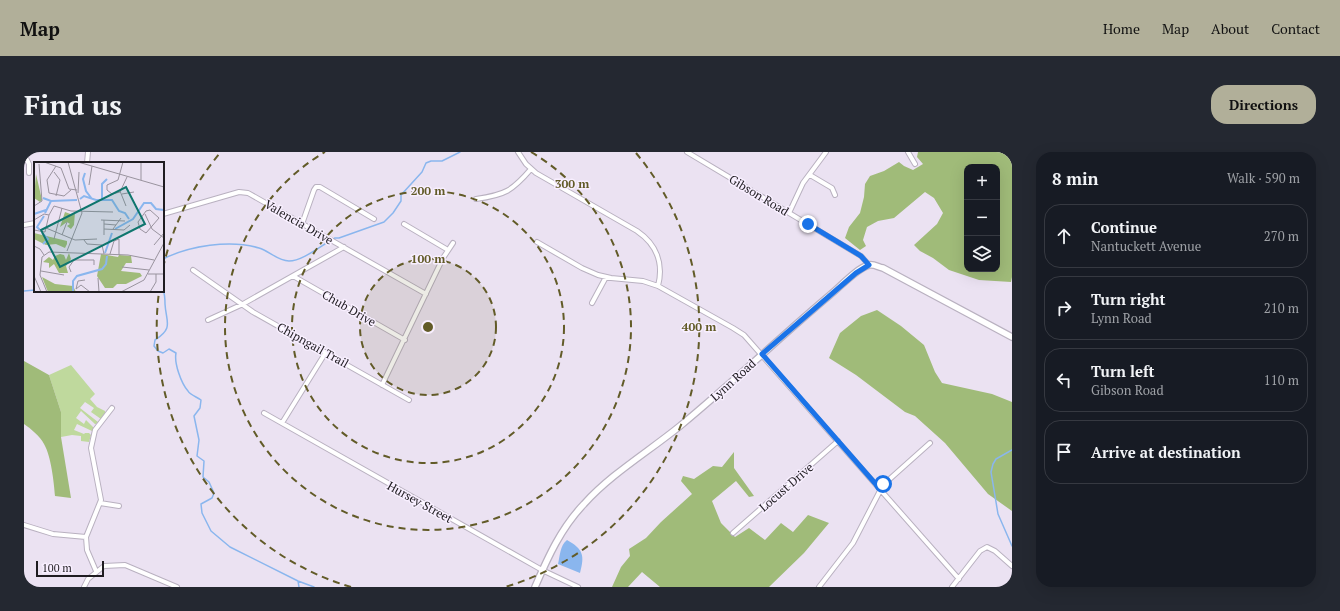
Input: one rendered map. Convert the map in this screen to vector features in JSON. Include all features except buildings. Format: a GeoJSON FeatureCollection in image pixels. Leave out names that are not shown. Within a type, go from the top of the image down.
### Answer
{"type":"FeatureCollection","features":[{"type":"Feature","properties":{"kind":"street"},"geometry":{"type":"LineString","coordinates":[[87,162],[88,152]]}},
{"type":"Feature","properties":{"kind":"street"},"geometry":{"type":"LineString","coordinates":[[518,152],[531,169],[637,231],[648,239],[658,258],[660,272],[658,286]]}},
{"type":"Feature","properties":{"kind":"street","name":"Gibson Road"},"geometry":{"type":"LineString","coordinates":[[687,152],[861,256],[869,265]]}},
{"type":"Feature","properties":{"kind":"street"},"geometry":{"type":"LineString","coordinates":[[789,212],[804,183],[826,152]]}},
{"type":"Feature","properties":{"kind":"street"},"geometry":{"type":"LineString","coordinates":[[908,152],[915,164]]}},
{"type":"Feature","properties":{"kind":"street"},"geometry":{"type":"LineString","coordinates":[[24,154],[29,164],[29,173]]}},
{"type":"Feature","properties":{"kind":"street"},"geometry":{"type":"LineString","coordinates":[[476,199],[491,197],[506,192],[518,183],[531,169]]}},
{"type":"Feature","properties":{"kind":"street"},"geometry":{"type":"LineString","coordinates":[[810,174],[832,188],[835,195]]}},
{"type":"Feature","properties":{"kind":"street"},"geometry":{"type":"LineString","coordinates":[[302,224],[316,187],[320,187],[374,219]]}},
{"type":"Feature","properties":{"kind":"street","name":"Valencia Drive"},"geometry":{"type":"LineString","coordinates":[[164,214],[239,192],[248,193],[426,294]]}},
{"type":"Feature","properties":{"kind":"street"},"geometry":{"type":"LineString","coordinates":[[24,225],[34,223]]}},
{"type":"Feature","properties":{"kind":"street"},"geometry":{"type":"LineString","coordinates":[[404,224],[448,250]]}},
{"type":"Feature","properties":{"kind":"street"},"geometry":{"type":"LineString","coordinates":[[538,242],[589,271],[606,277],[642,281],[658,286],[739,331],[762,354],[959,579]]}},
{"type":"Feature","properties":{"kind":"street"},"geometry":{"type":"LineString","coordinates":[[382,385],[448,250],[453,243]]}},
{"type":"Feature","properties":{"kind":"street"},"geometry":{"type":"LineString","coordinates":[[208,320],[243,304],[344,247]]}},
{"type":"Feature","properties":{"kind":"street"},"geometry":{"type":"LineString","coordinates":[[869,265],[883,268],[1012,337]]}},
{"type":"Feature","properties":{"kind":"street","name":"Lynn Road"},"geometry":{"type":"LineString","coordinates":[[535,587],[542,570],[564,528],[588,500],[604,485],[682,425],[856,273],[869,265]]}},
{"type":"Feature","properties":{"kind":"street","name":"Chipngail Trail"},"geometry":{"type":"LineString","coordinates":[[193,270],[254,312],[409,400]]}},
{"type":"Feature","properties":{"kind":"street","name":"Chub Drive"},"geometry":{"type":"LineString","coordinates":[[293,276],[405,340]]}},
{"type":"Feature","properties":{"kind":"street"},"geometry":{"type":"LineString","coordinates":[[592,302],[606,277]]}},
{"type":"Feature","properties":{"kind":"street"},"geometry":{"type":"LineString","coordinates":[[282,423],[326,352]]}},
{"type":"Feature","properties":{"kind":"street"},"geometry":{"type":"LineString","coordinates":[[96,571],[87,550],[86,537],[101,500],[91,448],[95,430],[112,408]]}},
{"type":"Feature","properties":{"kind":"street","name":"Hursey Street"},"geometry":{"type":"LineString","coordinates":[[264,413],[542,570],[578,587]]}},
{"type":"Feature","properties":{"kind":"street","name":"Locust Drive"},"geometry":{"type":"LineString","coordinates":[[733,533],[838,441]]}},
{"type":"Feature","properties":{"kind":"street"},"geometry":{"type":"LineString","coordinates":[[819,587],[853,543],[868,516],[880,489],[886,481],[930,443]]}},
{"type":"Feature","properties":{"kind":"street"},"geometry":{"type":"LineString","coordinates":[[100,503],[119,506]]}},
{"type":"Feature","properties":{"kind":"street"},"geometry":{"type":"LineString","coordinates":[[24,525],[53,534],[86,537]]}},
{"type":"Feature","properties":{"kind":"street"},"geometry":{"type":"LineString","coordinates":[[952,587],[980,551],[987,547],[995,550],[1012,566]]}},
{"type":"Feature","properties":{"kind":"street"},"geometry":{"type":"LineString","coordinates":[[84,587],[88,579],[104,566],[125,565],[177,587]]}},
{"type":"Feature","properties":{"kind":"green space"},"geometry":{"type":"Polygon","coordinates":[[[918,152],[1012,152],[1011,282],[979,280],[949,270],[933,258],[920,251],[914,245],[937,224],[943,213],[934,198],[925,192],[894,218],[878,221],[867,227],[863,240],[866,246],[860,250],[845,238],[849,227],[860,213],[864,197],[865,184],[870,176],[884,171],[899,162],[913,170],[923,164],[917,157],[918,152]]]}},
{"type":"Feature","properties":{"kind":"green space"},"geometry":{"type":"Polygon","coordinates":[[[877,310],[901,326],[924,345],[935,372],[942,383],[992,394],[1012,402],[1012,511],[988,494],[945,443],[915,416],[905,412],[856,375],[829,358],[840,333],[861,316],[877,310]]]}},
{"type":"Feature","properties":{"kind":"green space"},"geometry":{"type":"Polygon","coordinates":[[[24,361],[49,375],[61,412],[61,437],[71,498],[55,496],[49,455],[38,435],[24,424],[24,361]]]}},
{"type":"Feature","properties":{"kind":"green space"},"geometry":{"type":"Polygon","coordinates":[[[71,365],[95,394],[90,399],[97,407],[105,411],[101,419],[91,412],[94,408],[85,402],[80,408],[98,422],[95,424],[81,411],[76,418],[84,424],[86,420],[94,428],[92,431],[77,424],[74,430],[84,434],[89,433],[91,435],[89,442],[81,441],[81,436],[72,435],[61,437],[61,412],[49,375],[71,365]]]}},
{"type":"Feature","properties":{"kind":"green space"},"geometry":{"type":"Polygon","coordinates":[[[734,452],[734,468],[754,496],[749,497],[736,481],[712,501],[721,523],[735,537],[749,528],[765,540],[781,523],[793,532],[808,515],[829,523],[804,553],[769,587],[660,587],[642,572],[628,587],[612,587],[621,567],[630,556],[629,549],[646,538],[692,494],[681,481],[683,476],[694,479],[713,466],[722,467],[734,452]]]}},
{"type":"Feature","properties":{"kind":"water"},"geometry":{"type":"Polygon","coordinates":[[[567,540],[576,546],[581,553],[582,562],[580,573],[558,564],[562,548],[567,540]]]}},
{"type":"Feature","properties":{"kind":"waterway"},"geometry":{"type":"LineString","coordinates":[[164,258],[173,254],[197,247],[235,244],[259,248],[285,261],[295,260],[313,252],[335,238],[339,238],[384,222],[393,213],[401,201],[401,195],[422,172],[426,163],[431,161],[442,161],[460,152]]}},
{"type":"Feature","properties":{"kind":"waterway"},"geometry":{"type":"LineString","coordinates":[[24,291],[34,290]]}},
{"type":"Feature","properties":{"kind":"waterway"},"geometry":{"type":"LineString","coordinates":[[164,292],[168,324],[165,332],[155,340],[154,346],[158,351],[163,353],[169,349],[176,353],[177,367],[185,387],[190,394],[201,400],[200,408],[194,416],[199,440],[197,456],[204,461],[203,477],[209,482],[214,493],[212,498],[201,504],[202,513],[211,531],[230,547],[298,581],[314,587]]}},
{"type":"Feature","properties":{"kind":"waterway"},"geometry":{"type":"LineString","coordinates":[[1012,450],[996,459],[991,472],[998,514],[1012,546]]}},
{"type":"Feature","properties":{"kind":"waterway"},"geometry":{"type":"LineString","coordinates":[[298,581],[299,587]]}},
{"type":"Feature","properties":{"kind":"route"},"geometry":{"type":"LineString","coordinates":[[808,224],[861,256],[869,265],[856,273],[762,354],[880,489],[883,484]]}}]}
